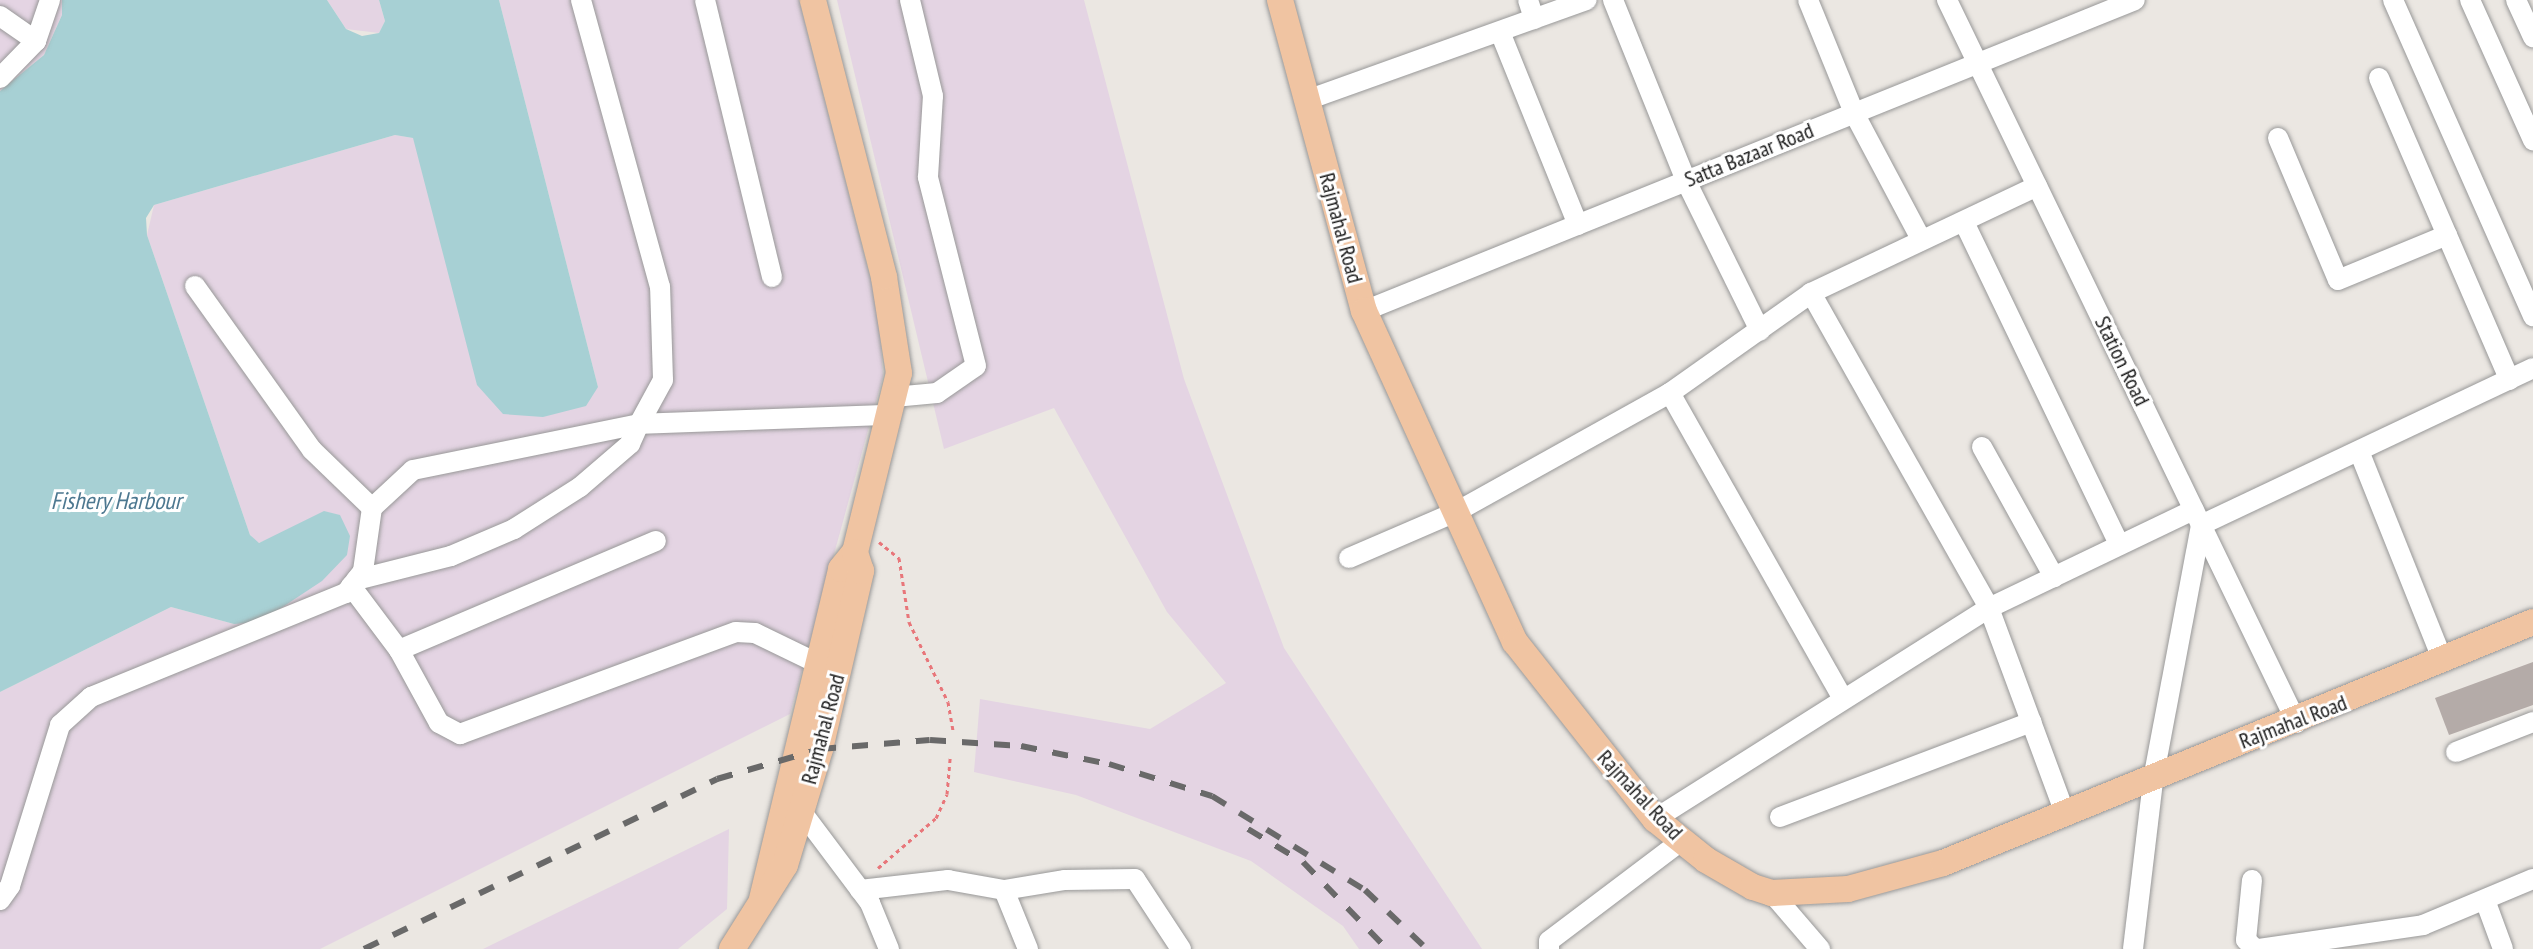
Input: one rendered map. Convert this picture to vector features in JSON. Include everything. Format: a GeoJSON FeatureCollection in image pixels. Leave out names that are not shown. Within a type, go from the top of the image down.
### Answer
{"type":"FeatureCollection","features":[{"type":"Feature","properties":{"kind":"main road","name":"Rajmahal Road"},"geometry":{"type":"LineString","coordinates":[[732,949],[785,865],[801,811],[861,571],[858,543],[899,373],[887,290],[813,0]]}},
{"type":"Feature","properties":{"kind":"main road","name":"Rajmahal Road"},"geometry":{"type":"LineString","coordinates":[[1280,0],[1364,311],[1515,642],[1655,819],[1727,873],[1772,893],[1874,885],[2065,813],[2154,774],[2297,723],[2533,622]]}},
{"type":"Feature","properties":{"kind":"main road","name":"Rajmahal Road"},"geometry":{"type":"LineString","coordinates":[[762,899],[841,569],[858,543]]}},
{"type":"Feature","properties":{"kind":"street"},"geometry":{"type":"LineString","coordinates":[[0,78],[36,41],[50,0]]}},
{"type":"Feature","properties":{"kind":"street"},"geometry":{"type":"LineString","coordinates":[[0,900],[10,886],[60,725],[91,697],[233,643],[298,614],[354,583],[451,556],[514,529],[580,487],[630,444],[663,380],[660,287],[581,0]]}},
{"type":"Feature","properties":{"kind":"street"},"geometry":{"type":"LineString","coordinates":[[705,0],[772,277]]}},
{"type":"Feature","properties":{"kind":"street"},"geometry":{"type":"LineString","coordinates":[[354,583],[367,544],[371,515],[413,470],[639,424],[891,406],[937,393],[976,366],[928,177],[933,96],[910,0]]}},
{"type":"Feature","properties":{"kind":"street"},"geometry":{"type":"LineString","coordinates":[[1307,100],[1500,32],[1531,10],[1587,0]]}},
{"type":"Feature","properties":{"kind":"street"},"geometry":{"type":"LineString","coordinates":[[1613,0],[1686,181],[1760,331]]}},
{"type":"Feature","properties":{"kind":"street"},"geometry":{"type":"LineString","coordinates":[[1808,0],[1854,113],[1921,239]]}},
{"type":"Feature","properties":{"kind":"street","name":"Station Road"},"geometry":{"type":"LineString","coordinates":[[1947,0],[2297,723]]}},
{"type":"Feature","properties":{"kind":"street","name":"Satta Bazaar Road"},"geometry":{"type":"LineString","coordinates":[[1364,311],[2135,0]]}},
{"type":"Feature","properties":{"kind":"street"},"geometry":{"type":"LineString","coordinates":[[2393,0],[2533,316]]}},
{"type":"Feature","properties":{"kind":"street"},"geometry":{"type":"LineString","coordinates":[[2470,0],[2533,140]]}},
{"type":"Feature","properties":{"kind":"street"},"geometry":{"type":"LineString","coordinates":[[2516,0],[2533,37]]}},
{"type":"Feature","properties":{"kind":"street"},"geometry":{"type":"LineString","coordinates":[[0,16],[36,41]]}},
{"type":"Feature","properties":{"kind":"street"},"geometry":{"type":"LineString","coordinates":[[1500,32],[1578,225]]}},
{"type":"Feature","properties":{"kind":"street"},"geometry":{"type":"LineString","coordinates":[[2379,78],[2510,380]]}},
{"type":"Feature","properties":{"kind":"street"},"geometry":{"type":"LineString","coordinates":[[2278,138],[2338,280],[2447,235]]}},
{"type":"Feature","properties":{"kind":"street"},"geometry":{"type":"LineString","coordinates":[[1349,558],[1456,512],[1670,393],[1811,293],[2037,186]]}},
{"type":"Feature","properties":{"kind":"street"},"geometry":{"type":"LineString","coordinates":[[1964,222],[2119,544]]}},
{"type":"Feature","properties":{"kind":"street"},"geometry":{"type":"LineString","coordinates":[[195,286],[312,450],[371,515]]}},
{"type":"Feature","properties":{"kind":"street"},"geometry":{"type":"LineString","coordinates":[[1811,293],[1989,608],[2065,813]]}},
{"type":"Feature","properties":{"kind":"street"},"geometry":{"type":"LineString","coordinates":[[1655,819],[1842,697],[1989,608],[2119,544],[2198,518],[2359,451],[2533,368]]}},
{"type":"Feature","properties":{"kind":"street"},"geometry":{"type":"LineString","coordinates":[[1670,393],[1842,697]]}},
{"type":"Feature","properties":{"kind":"street"},"geometry":{"type":"LineString","coordinates":[[1982,447],[2054,577]]}},
{"type":"Feature","properties":{"kind":"street"},"geometry":{"type":"LineString","coordinates":[[2359,451],[2442,659]]}},
{"type":"Feature","properties":{"kind":"street"},"geometry":{"type":"LineString","coordinates":[[2133,949],[2154,774],[2198,518]]}},
{"type":"Feature","properties":{"kind":"street"},"geometry":{"type":"LineString","coordinates":[[399,650],[656,541]]}},
{"type":"Feature","properties":{"kind":"street"},"geometry":{"type":"LineString","coordinates":[[354,583],[399,650],[439,723],[460,734],[736,632],[755,633],[819,664]]}},
{"type":"Feature","properties":{"kind":"street"},"geometry":{"type":"LineString","coordinates":[[1780,817],[2032,722]]}},
{"type":"Feature","properties":{"kind":"street"},"geometry":{"type":"LineString","coordinates":[[2456,752],[2533,722]]}},
{"type":"Feature","properties":{"kind":"street"},"geometry":{"type":"LineString","coordinates":[[801,811],[866,890],[889,949]]}},
{"type":"Feature","properties":{"kind":"street"},"geometry":{"type":"LineString","coordinates":[[1549,949],[1549,941],[1681,841]]}},
{"type":"Feature","properties":{"kind":"street"},"geometry":{"type":"LineString","coordinates":[[866,890],[948,880],[1004,890],[1065,880],[1135,879],[1181,949]]}},
{"type":"Feature","properties":{"kind":"street"},"geometry":{"type":"LineString","coordinates":[[2252,880],[2246,940],[2257,949],[2408,928],[2533,879]]}},
{"type":"Feature","properties":{"kind":"street"},"geometry":{"type":"LineString","coordinates":[[1004,890],[1028,949]]}},
{"type":"Feature","properties":{"kind":"street"},"geometry":{"type":"LineString","coordinates":[[1772,893],[1820,949]]}},
{"type":"Feature","properties":{"kind":"street"},"geometry":{"type":"LineString","coordinates":[[2485,900],[2503,949]]}},
{"type":"Feature","properties":{"kind":"path"},"geometry":{"type":"LineString","coordinates":[[858,543],[891,547],[899,558],[909,622],[948,702],[953,731]]}},
{"type":"Feature","properties":{"kind":"path"},"geometry":{"type":"LineString","coordinates":[[866,890],[882,861],[936,818],[947,794],[950,758]]}},
{"type":"Feature","properties":{"kind":"shaded area"},"geometry":{"type":"Polygon","coordinates":[[[0,0],[62,0],[62,15],[44,55],[0,91],[0,0]]]}},
{"type":"Feature","properties":{"kind":"shaded area"},"geometry":{"type":"Polygon","coordinates":[[[327,0],[379,0],[385,21],[379,33],[346,29],[327,0]]]}},
{"type":"Feature","properties":{"kind":"shaded area"},"geometry":{"type":"Polygon","coordinates":[[[499,0],[799,0],[878,309],[883,376],[790,714],[320,949],[0,949],[0,692],[171,607],[234,624],[270,539],[258,543],[250,535],[147,235],[154,205],[395,135],[413,138],[598,387],[499,0]]]}},
{"type":"Feature","properties":{"kind":"shaded area"},"geometry":{"type":"Polygon","coordinates":[[[837,0],[1084,0],[1184,379],[1284,648],[1482,949],[1359,949],[1343,926],[1251,861],[1076,795],[974,772],[980,699],[1150,729],[1226,683],[1167,612],[1054,408],[944,449],[837,0]]]}},
{"type":"Feature","properties":{"kind":"shaded area"},"geometry":{"type":"Polygon","coordinates":[[[729,829],[727,909],[678,949],[483,949],[729,829]]]}},
{"type":"Feature","properties":{"kind":"water","name":"Fishery Harbour"},"geometry":{"type":"Polygon","coordinates":[[[62,0],[327,0],[346,29],[362,36],[379,33],[385,21],[379,0],[499,0],[598,387],[586,406],[543,417],[503,414],[477,385],[413,138],[395,135],[154,205],[146,218],[147,235],[250,535],[259,543],[324,511],[340,515],[350,536],[347,555],[322,581],[260,622],[234,624],[171,607],[0,692],[0,91],[44,55],[62,15],[62,0]]]}},
{"type":"Feature","properties":{"kind":"building"},"geometry":{"type":"Polygon","coordinates":[[[2533,662],[2533,705],[2449,735],[2435,698],[2533,662]]]}},
{"type":"Feature","properties":{"kind":"railway"},"geometry":{"type":"LineString","coordinates":[[364,949],[717,779],[820,749],[930,740],[1021,746],[1109,764],[1212,796],[1365,890],[1427,949]]}},
{"type":"Feature","properties":{"kind":"railway"},"geometry":{"type":"LineString","coordinates":[[1248,829],[1303,862],[1387,949]]}}]}
